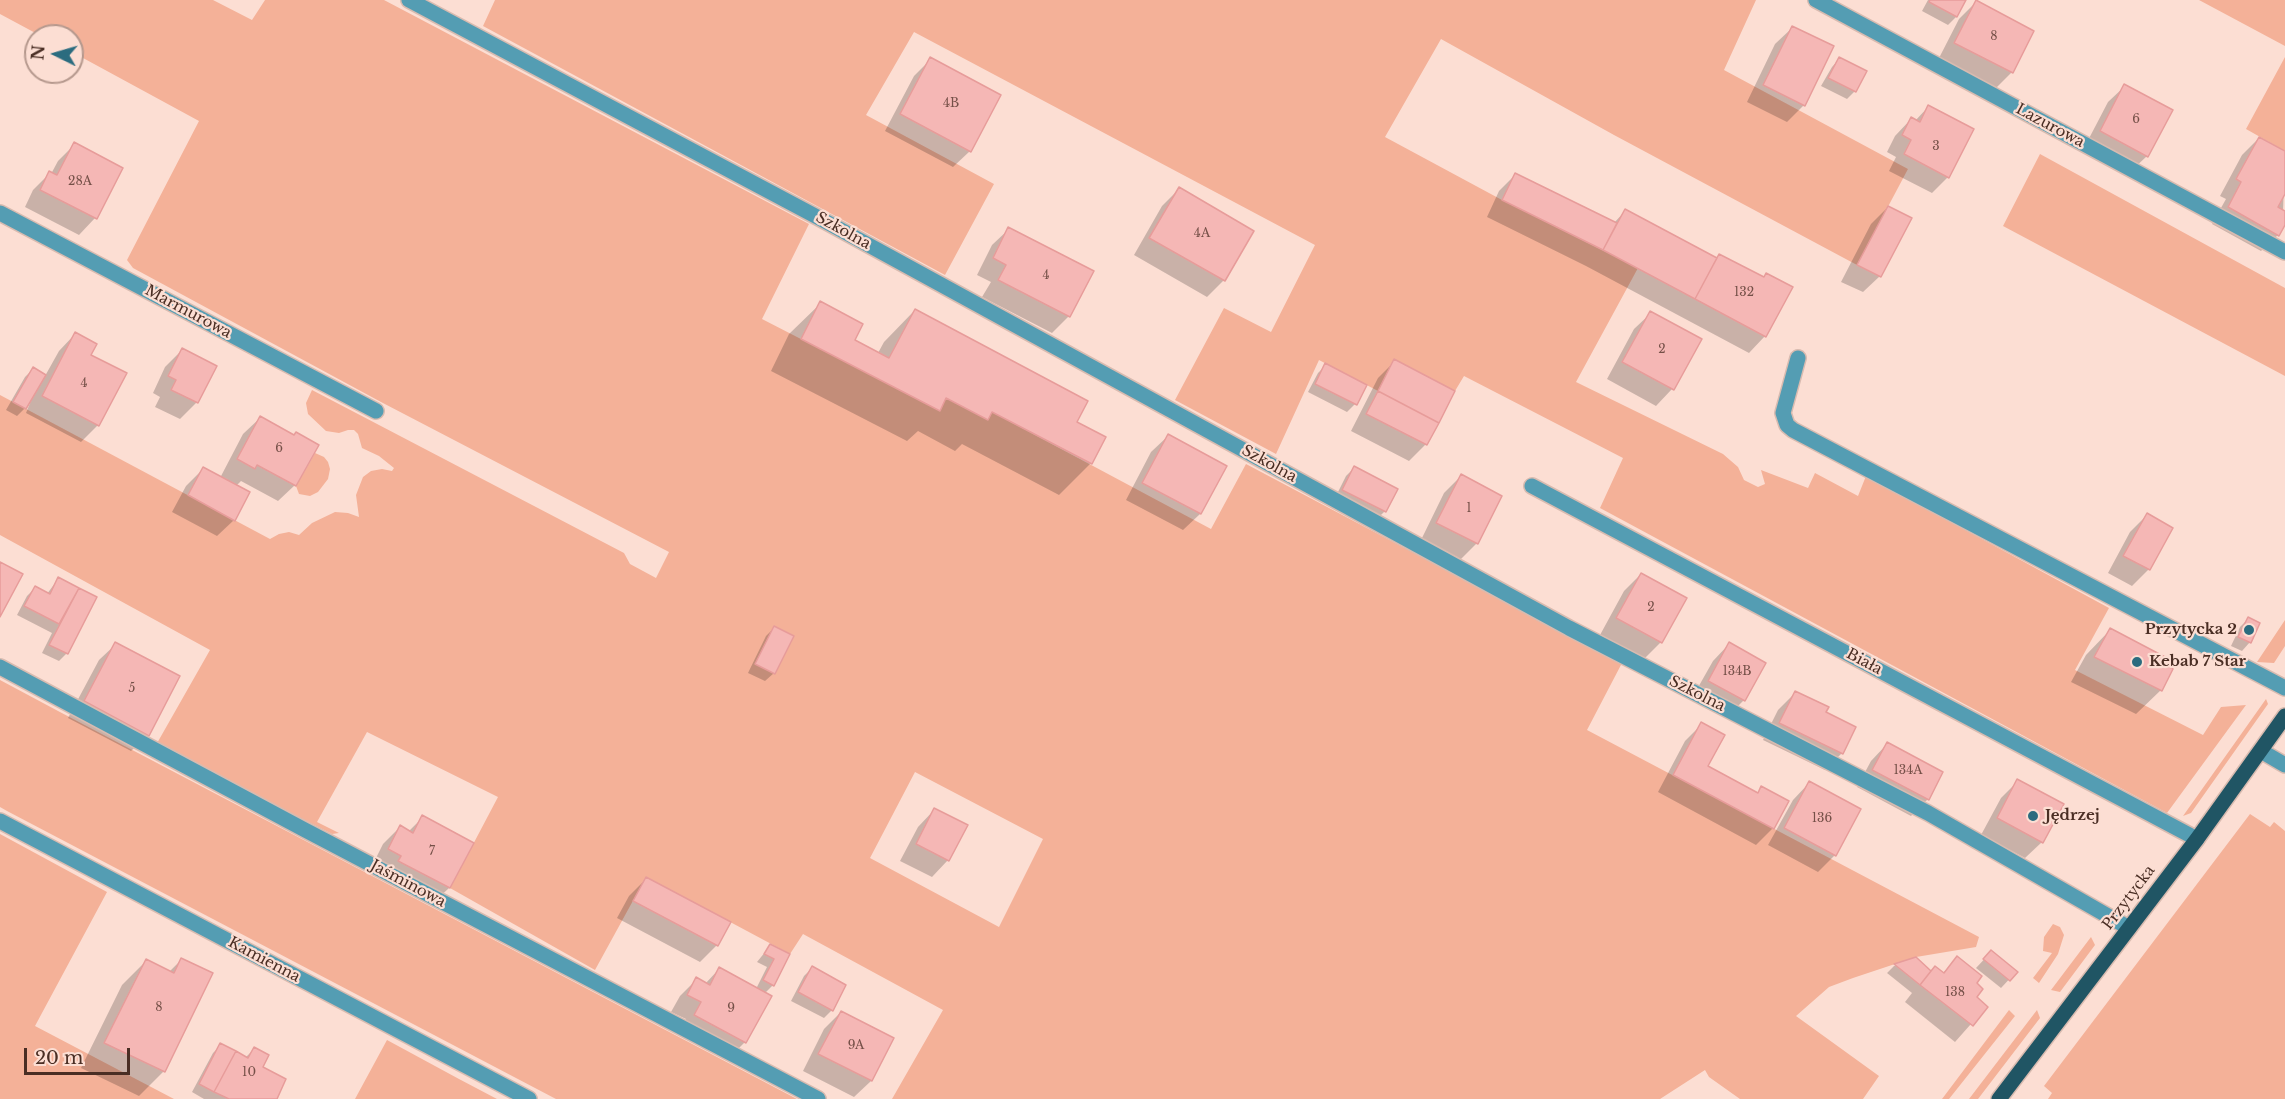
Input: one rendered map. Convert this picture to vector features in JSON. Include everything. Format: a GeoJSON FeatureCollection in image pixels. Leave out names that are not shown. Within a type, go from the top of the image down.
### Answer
{"type":"FeatureCollection","features":[{"type":"Feature","properties":{"kind":"main road","name":"Przytycka"},"geometry":{"type":"LineString","coordinates":[[1999,1099],[2197,839],[2285,716]]}},
{"type":"Feature","properties":{"kind":"street","name":"Szkolna"},"geometry":{"type":"LineString","coordinates":[[409,0],[831,224],[1569,628],[1928,813],[2129,928]]}},
{"type":"Feature","properties":{"kind":"street","name":"Lazurowa"},"geometry":{"type":"LineString","coordinates":[[1816,0],[2285,252]]}},
{"type":"Feature","properties":{"kind":"street","name":"Marmurowa"},"geometry":{"type":"LineString","coordinates":[[0,213],[376,411]]}},
{"type":"Feature","properties":{"kind":"street"},"geometry":{"type":"LineString","coordinates":[[1798,358],[1783,413],[1787,425],[1792,430],[2285,688]]}},
{"type":"Feature","properties":{"kind":"street","name":"Biała"},"geometry":{"type":"LineString","coordinates":[[1532,486],[2197,839]]}},
{"type":"Feature","properties":{"kind":"street","name":"Jaśminowa"},"geometry":{"type":"LineString","coordinates":[[0,668],[818,1099]]}},
{"type":"Feature","properties":{"kind":"street"},"geometry":{"type":"LineString","coordinates":[[2261,751],[2285,765]]}},
{"type":"Feature","properties":{"kind":"street","name":"Kamienna"},"geometry":{"type":"LineString","coordinates":[[0,821],[529,1099]]}},
{"type":"Feature","properties":{"kind":"shaded area"},"geometry":{"type":"Polygon","coordinates":[[[0,0],[213,0],[252,20],[265,0],[384,0],[809,224],[762,319],[939,410],[946,398],[988,420],[992,412],[1211,529],[1246,464],[1622,663],[1587,730],[1979,937],[1976,947],[1916,957],[1829,987],[1796,1016],[1879,1076],[1863,1099],[1740,1099],[1709,1077],[1705,1070],[1660,1099],[892,1099],[943,1010],[803,934],[790,954],[646,877],[595,970],[450,888],[498,797],[367,732],[317,822],[339,833],[332,834],[156,745],[210,650],[0,535],[0,395],[270,539],[289,532],[299,535],[312,523],[335,512],[359,517],[356,495],[363,477],[371,471],[382,469],[392,471],[394,468],[379,456],[362,448],[358,434],[354,430],[339,433],[326,431],[308,414],[306,403],[312,390],[624,553],[630,564],[656,578],[669,552],[381,402],[133,268],[127,260],[199,121],[84,59],[84,24],[24,24],[24,27],[0,14],[0,0]],[[915,772],[870,858],[999,927],[1043,839],[915,772]]]}},
{"type":"Feature","properties":{"kind":"shaded area"},"geometry":{"type":"Polygon","coordinates":[[[495,0],[1756,0],[1724,70],[1908,169],[1857,265],[1441,39],[1385,137],[1502,200],[1638,268],[1576,382],[1723,454],[1738,467],[1744,480],[1758,487],[1765,484],[1761,470],[1808,488],[1815,473],[1858,496],[1866,476],[2109,608],[2075,670],[2203,735],[2221,707],[2246,705],[2167,813],[1600,508],[1623,458],[1464,376],[1455,391],[1394,360],[1378,391],[1319,360],[1276,454],[1175,400],[1224,308],[1271,332],[1315,245],[914,32],[866,115],[994,184],[945,275],[483,26],[495,0]]]}},
{"type":"Feature","properties":{"kind":"shaded area"},"geometry":{"type":"Polygon","coordinates":[[[2199,0],[2285,0],[2285,46],[2199,0]]]}},
{"type":"Feature","properties":{"kind":"shaded area"},"geometry":{"type":"Polygon","coordinates":[[[2285,57],[2285,151],[2246,129],[2285,57]]]}},
{"type":"Feature","properties":{"kind":"shaded area"},"geometry":{"type":"Polygon","coordinates":[[[2040,154],[2285,288],[2285,376],[2003,226],[2040,154]]]}},
{"type":"Feature","properties":{"kind":"shaded area"},"geometry":{"type":"Polygon","coordinates":[[[315,453],[324,457],[328,462],[330,469],[328,479],[318,492],[310,496],[299,494],[296,486],[315,453]]]}},
{"type":"Feature","properties":{"kind":"shaded area"},"geometry":{"type":"Polygon","coordinates":[[[2285,620],[2285,646],[2274,663],[2257,662],[2285,620]]]}},
{"type":"Feature","properties":{"kind":"shaded area"},"geometry":{"type":"Polygon","coordinates":[[[0,680],[797,1099],[556,1099],[7,811],[0,807],[0,680]]]}},
{"type":"Feature","properties":{"kind":"shaded area"},"geometry":{"type":"Polygon","coordinates":[[[2266,699],[2268,704],[2191,813],[2183,816],[2266,699]]]}},
{"type":"Feature","properties":{"kind":"shaded area"},"geometry":{"type":"Polygon","coordinates":[[[2250,814],[2270,827],[2274,822],[2285,831],[2285,1099],[2048,1099],[2052,1093],[2044,1086],[2250,814]]]}},
{"type":"Feature","properties":{"kind":"shaded area"},"geometry":{"type":"Polygon","coordinates":[[[0,834],[107,892],[35,1026],[174,1099],[0,1099],[0,834]]]}},
{"type":"Feature","properties":{"kind":"shaded area"},"geometry":{"type":"Polygon","coordinates":[[[2053,924],[2060,927],[2064,935],[2058,954],[2039,983],[2033,978],[2052,953],[2043,951],[2044,937],[2053,924]]]}},
{"type":"Feature","properties":{"kind":"shaded area"},"geometry":{"type":"Polygon","coordinates":[[[2091,937],[2095,945],[2060,992],[2051,990],[2091,937]]]}},
{"type":"Feature","properties":{"kind":"shaded area"},"geometry":{"type":"Polygon","coordinates":[[[2009,1010],[2015,1016],[1949,1099],[1942,1099],[2009,1010]]]}},
{"type":"Feature","properties":{"kind":"shaded area"},"geometry":{"type":"Polygon","coordinates":[[[2037,1010],[2040,1018],[1978,1099],[1969,1099],[2037,1010]]]}},
{"type":"Feature","properties":{"kind":"shaded area"},"geometry":{"type":"Polygon","coordinates":[[[387,1040],[459,1079],[497,1099],[355,1099],[387,1040]]]}},
{"type":"Feature","properties":{"kind":"building"},"geometry":{"type":"Polygon","coordinates":[[[1930,0],[1966,0],[1957,17],[1929,2],[1930,0]]]}},
{"type":"Feature","properties":{"kind":"building"},"geometry":{"type":"Polygon","coordinates":[[[1976,0],[2034,31],[2013,73],[1954,43],[1976,0]]]}},
{"type":"Feature","properties":{"kind":"building"},"geometry":{"type":"Polygon","coordinates":[[[1792,26],[1834,46],[1805,106],[1763,85],[1792,26]]]}},
{"type":"Feature","properties":{"kind":"building"},"geometry":{"type":"Polygon","coordinates":[[[930,57],[1001,95],[971,152],[900,114],[930,57]]]}},
{"type":"Feature","properties":{"kind":"building"},"geometry":{"type":"Polygon","coordinates":[[[1839,57],[1867,71],[1856,92],[1828,78],[1839,57]]]}},
{"type":"Feature","properties":{"kind":"building"},"geometry":{"type":"Polygon","coordinates":[[[2124,84],[2173,110],[2148,157],[2100,131],[2124,84]]]}},
{"type":"Feature","properties":{"kind":"building"},"geometry":{"type":"Polygon","coordinates":[[[1928,105],[1974,129],[1949,178],[1904,154],[1911,140],[1902,135],[1911,117],[1920,122],[1928,105]]]}},
{"type":"Feature","properties":{"kind":"building"},"geometry":{"type":"Polygon","coordinates":[[[2259,137],[2285,151],[2285,194],[2278,207],[2285,211],[2285,225],[2279,236],[2228,207],[2241,182],[2236,179],[2259,137]]]}},
{"type":"Feature","properties":{"kind":"building"},"geometry":{"type":"Polygon","coordinates":[[[74,142],[123,168],[97,219],[40,190],[49,171],[57,175],[74,142]]]}},
{"type":"Feature","properties":{"kind":"building"},"geometry":{"type":"Polygon","coordinates":[[[1515,173],[1617,223],[1603,250],[1502,200],[1515,173]]]}},
{"type":"Feature","properties":{"kind":"building"},"geometry":{"type":"Polygon","coordinates":[[[1179,187],[1254,231],[1225,281],[1149,238],[1179,187]]]}},
{"type":"Feature","properties":{"kind":"building"},"geometry":{"type":"Polygon","coordinates":[[[1888,206],[1912,218],[1881,277],[1857,265],[1888,206]]]}},
{"type":"Feature","properties":{"kind":"building"},"geometry":{"type":"Polygon","coordinates":[[[1625,209],[1717,258],[1695,299],[1603,250],[1625,209]]]}},
{"type":"Feature","properties":{"kind":"building"},"geometry":{"type":"Polygon","coordinates":[[[1008,227],[1094,271],[1070,317],[998,280],[1006,265],[993,258],[1008,227]]]}},
{"type":"Feature","properties":{"kind":"building"},"geometry":{"type":"Polygon","coordinates":[[[1719,254],[1764,277],[1766,273],[1793,287],[1766,337],[1695,299],[1719,254]]]}},
{"type":"Feature","properties":{"kind":"building"},"geometry":{"type":"Polygon","coordinates":[[[820,301],[863,324],[855,340],[889,358],[915,309],[1088,401],[1077,422],[1106,437],[1092,464],[992,412],[988,420],[946,398],[940,411],[801,339],[820,301]]]}},
{"type":"Feature","properties":{"kind":"building"},"geometry":{"type":"Polygon","coordinates":[[[1650,311],[1702,339],[1674,390],[1622,362],[1650,311]]]}},
{"type":"Feature","properties":{"kind":"building"},"geometry":{"type":"Polygon","coordinates":[[[75,332],[97,344],[91,355],[127,373],[99,426],[42,396],[75,332]]]}},
{"type":"Feature","properties":{"kind":"building"},"geometry":{"type":"Polygon","coordinates":[[[182,348],[217,366],[198,403],[171,390],[176,380],[168,376],[182,348]]]}},
{"type":"Feature","properties":{"kind":"building"},"geometry":{"type":"Polygon","coordinates":[[[1394,359],[1455,391],[1439,423],[1378,391],[1394,359]]]}},
{"type":"Feature","properties":{"kind":"building"},"geometry":{"type":"Polygon","coordinates":[[[1325,363],[1367,385],[1357,405],[1315,384],[1325,363]]]}},
{"type":"Feature","properties":{"kind":"building"},"geometry":{"type":"Polygon","coordinates":[[[33,367],[46,375],[26,409],[13,402],[33,367]]]}},
{"type":"Feature","properties":{"kind":"building"},"geometry":{"type":"Polygon","coordinates":[[[1378,391],[1439,423],[1427,445],[1366,414],[1378,391]]]}},
{"type":"Feature","properties":{"kind":"building"},"geometry":{"type":"Polygon","coordinates":[[[260,416],[294,435],[296,432],[319,445],[296,486],[257,465],[255,469],[237,459],[260,416]]]}},
{"type":"Feature","properties":{"kind":"building"},"geometry":{"type":"Polygon","coordinates":[[[1168,434],[1227,466],[1201,514],[1142,483],[1168,434]]]}},
{"type":"Feature","properties":{"kind":"building"},"geometry":{"type":"Polygon","coordinates":[[[1354,466],[1398,489],[1386,512],[1342,490],[1354,466]]]}},
{"type":"Feature","properties":{"kind":"building"},"geometry":{"type":"Polygon","coordinates":[[[203,467],[250,492],[235,521],[188,495],[203,467]]]}},
{"type":"Feature","properties":{"kind":"building"},"geometry":{"type":"Polygon","coordinates":[[[1461,474],[1502,496],[1478,544],[1436,523],[1461,474]]]}},
{"type":"Feature","properties":{"kind":"building"},"geometry":{"type":"Polygon","coordinates":[[[2147,513],[2173,528],[2150,570],[2123,556],[2147,513]]]}},
{"type":"Feature","properties":{"kind":"building"},"geometry":{"type":"Polygon","coordinates":[[[0,562],[23,574],[0,617],[0,562]]]}},
{"type":"Feature","properties":{"kind":"building"},"geometry":{"type":"Polygon","coordinates":[[[1641,573],[1687,598],[1662,643],[1616,618],[1641,573]]]}},
{"type":"Feature","properties":{"kind":"building"},"geometry":{"type":"Polygon","coordinates":[[[58,577],[79,588],[59,624],[24,606],[35,586],[50,594],[58,577]]]}},
{"type":"Feature","properties":{"kind":"building"},"geometry":{"type":"Polygon","coordinates":[[[79,588],[97,597],[68,654],[49,645],[79,588]]]}},
{"type":"Feature","properties":{"kind":"building","name":"Przytycka 2"},"geometry":{"type":"Polygon","coordinates":[[[2248,617],[2260,623],[2251,643],[2238,637],[2248,617]]]}},
{"type":"Feature","properties":{"kind":"building"},"geometry":{"type":"Polygon","coordinates":[[[774,626],[794,636],[775,674],[755,664],[774,626]]]}},
{"type":"Feature","properties":{"kind":"building"},"geometry":{"type":"Polygon","coordinates":[[[2110,628],[2167,658],[2164,664],[2173,669],[2162,691],[2094,657],[2110,628]]]}},
{"type":"Feature","properties":{"kind":"building"},"geometry":{"type":"Polygon","coordinates":[[[115,642],[180,676],[149,736],[84,701],[115,642]]]}},
{"type":"Feature","properties":{"kind":"building"},"geometry":{"type":"Polygon","coordinates":[[[1729,642],[1766,663],[1745,701],[1708,681],[1729,642]]]}},
{"type":"Feature","properties":{"kind":"building"},"geometry":{"type":"Polygon","coordinates":[[[1795,691],[1829,707],[1826,712],[1856,727],[1843,754],[1779,723],[1795,691]]]}},
{"type":"Feature","properties":{"kind":"building"},"geometry":{"type":"Polygon","coordinates":[[[1701,722],[1725,735],[1708,766],[1758,793],[1761,786],[1789,801],[1774,829],[1673,775],[1701,722]]]}},
{"type":"Feature","properties":{"kind":"building"},"geometry":{"type":"Polygon","coordinates":[[[1887,742],[1943,772],[1929,800],[1872,770],[1887,742]]]}},
{"type":"Feature","properties":{"kind":"building"},"geometry":{"type":"Polygon","coordinates":[[[2017,779],[2064,804],[2043,843],[1997,818],[2017,779]]]}},
{"type":"Feature","properties":{"kind":"building"},"geometry":{"type":"Polygon","coordinates":[[[1809,781],[1861,809],[1836,856],[1784,828],[1809,781]]]}},
{"type":"Feature","properties":{"kind":"building"},"geometry":{"type":"Polygon","coordinates":[[[934,808],[968,825],[949,861],[916,844],[934,808]]]}},
{"type":"Feature","properties":{"kind":"building"},"geometry":{"type":"Polygon","coordinates":[[[422,815],[474,843],[450,888],[398,861],[401,856],[388,849],[400,825],[413,833],[422,815]]]}},
{"type":"Feature","properties":{"kind":"building"},"geometry":{"type":"Polygon","coordinates":[[[646,877],[731,922],[718,946],[633,901],[646,877]]]}},
{"type":"Feature","properties":{"kind":"building"},"geometry":{"type":"Polygon","coordinates":[[[770,944],[790,954],[774,986],[763,980],[774,959],[764,954],[770,944]]]}},
{"type":"Feature","properties":{"kind":"building"},"geometry":{"type":"Polygon","coordinates":[[[1991,950],[2018,972],[2010,981],[1983,959],[1991,950]]]}},
{"type":"Feature","properties":{"kind":"building"},"geometry":{"type":"Polygon","coordinates":[[[1957,956],[1982,976],[1977,983],[1983,989],[1977,997],[1988,1007],[1973,1026],[1920,985],[1935,966],[1944,973],[1957,956]]]}},
{"type":"Feature","properties":{"kind":"building"},"geometry":{"type":"Polygon","coordinates":[[[1916,957],[1931,971],[1920,985],[1894,964],[1916,957]]]}},
{"type":"Feature","properties":{"kind":"building"},"geometry":{"type":"Polygon","coordinates":[[[181,958],[213,973],[165,1072],[104,1043],[146,959],[174,973],[181,958]]]}},
{"type":"Feature","properties":{"kind":"building"},"geometry":{"type":"Polygon","coordinates":[[[812,966],[846,985],[833,1011],[798,992],[812,966]]]}},
{"type":"Feature","properties":{"kind":"building"},"geometry":{"type":"Polygon","coordinates":[[[719,967],[772,996],[746,1043],[694,1015],[701,1002],[687,995],[696,977],[710,985],[719,967]]]}},
{"type":"Feature","properties":{"kind":"building"},"geometry":{"type":"Polygon","coordinates":[[[841,1011],[894,1038],[872,1081],[818,1054],[841,1011]]]}},
{"type":"Feature","properties":{"kind":"building"},"geometry":{"type":"Polygon","coordinates":[[[220,1043],[236,1051],[214,1092],[199,1084],[220,1043]]]}},
{"type":"Feature","properties":{"kind":"building"},"geometry":{"type":"Polygon","coordinates":[[[254,1047],[269,1055],[263,1067],[286,1079],[277,1099],[229,1099],[214,1092],[236,1051],[248,1058],[254,1047]]]}},
{"type":"Feature","properties":{"kind":"place","name":"Przytycka 2"},"geometry":{"type":"Point","coordinates":[2249,630]}},
{"type":"Feature","properties":{"kind":"place","name":"Kebab 7 Star"},"geometry":{"type":"Point","coordinates":[2137,662]}},
{"type":"Feature","properties":{"kind":"place","name":"Jędrzej"},"geometry":{"type":"Point","coordinates":[2033,816]}}]}
